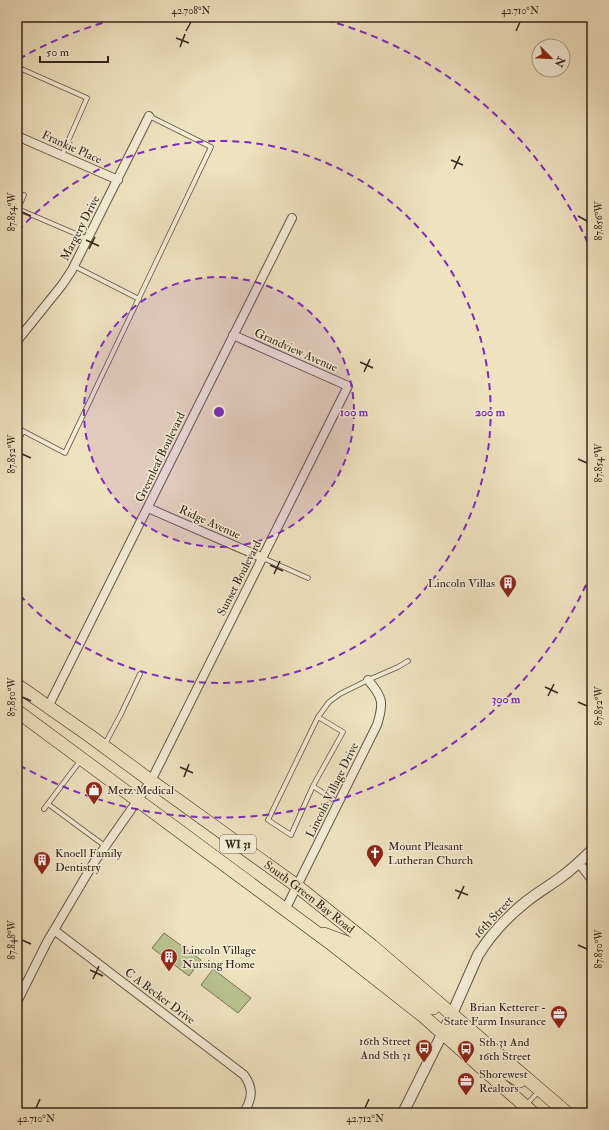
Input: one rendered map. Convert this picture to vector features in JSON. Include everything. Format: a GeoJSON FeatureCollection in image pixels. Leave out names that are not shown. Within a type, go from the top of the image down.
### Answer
{"type":"FeatureCollection","features":[{"type":"Feature","properties":{"kind":"main road","name":"South Green Bay Road"},"geometry":{"type":"LineString","coordinates":[[17,685],[297,886],[372,946],[567,1113]]}},
{"type":"Feature","properties":{"kind":"main road","name":"South Green Bay Road"},"geometry":{"type":"LineString","coordinates":[[17,711],[312,930],[422,1015],[529,1109]]}},
{"type":"Feature","properties":{"kind":"main road"},"geometry":{"type":"LineString","coordinates":[[312,930],[348,943],[431,1007],[452,1014]]}},
{"type":"Feature","properties":{"kind":"main road"},"geometry":{"type":"LineString","coordinates":[[442,1033],[450,1031],[462,1035],[501,1069],[527,1085],[540,1090]]}},
{"type":"Feature","properties":{"kind":"street","name":"Margery Drive"},"geometry":{"type":"LineString","coordinates":[[17,341],[62,285],[74,266],[149,116]]}},
{"type":"Feature","properties":{"kind":"street","name":"Frankie Place"},"geometry":{"type":"LineString","coordinates":[[17,136],[118,180]]}},
{"type":"Feature","properties":{"kind":"street","name":"Greenleaf Boulevard"},"geometry":{"type":"LineString","coordinates":[[48,707],[292,218]]}},
{"type":"Feature","properties":{"kind":"street","name":"Grandview Avenue"},"geometry":{"type":"LineString","coordinates":[[234,335],[348,386]]}},
{"type":"Feature","properties":{"kind":"street","name":"Sunset Boulevard"},"geometry":{"type":"LineString","coordinates":[[17,1002],[54,930],[93,864],[151,781],[348,386]]}},
{"type":"Feature","properties":{"kind":"street","name":"Ridge Avenue"},"geometry":{"type":"LineString","coordinates":[[148,508],[263,558]]}},
{"type":"Feature","properties":{"kind":"street","name":"Lincoln Village Drive"},"geometry":{"type":"LineString","coordinates":[[285,910],[377,725],[382,710],[380,699],[378,691],[368,680]]}},
{"type":"Feature","properties":{"kind":"street","name":"16th Street"},"geometry":{"type":"LineString","coordinates":[[403,1113],[452,1014],[478,955],[494,932],[509,916],[528,900],[561,878],[592,850]]}},
{"type":"Feature","properties":{"kind":"street"},"geometry":{"type":"LineString","coordinates":[[579,863],[592,880]]}},
{"type":"Feature","properties":{"kind":"street","name":"C A Becker Drive"},"geometry":{"type":"LineString","coordinates":[[54,930],[244,1075],[249,1083],[251,1094],[250,1102],[244,1113]]}},
{"type":"Feature","properties":{"kind":"lane"},"geometry":{"type":"LineString","coordinates":[[17,67],[87,98],[62,156]]}},
{"type":"Feature","properties":{"kind":"lane"},"geometry":{"type":"LineString","coordinates":[[17,427],[65,453],[211,147],[149,116]]}},
{"type":"Feature","properties":{"kind":"lane"},"geometry":{"type":"LineString","coordinates":[[24,195],[18,209],[88,239]]}},
{"type":"Feature","properties":{"kind":"lane"},"geometry":{"type":"LineString","coordinates":[[74,266],[139,299]]}},
{"type":"Feature","properties":{"kind":"lane"},"geometry":{"type":"LineString","coordinates":[[17,444],[24,430]]}},
{"type":"Feature","properties":{"kind":"lane"},"geometry":{"type":"LineString","coordinates":[[263,558],[308,578]]}},
{"type":"Feature","properties":{"kind":"lane"},"geometry":{"type":"LineString","coordinates":[[318,717],[343,732],[313,786],[291,835],[268,820],[318,717],[329,702],[340,694],[408,661]]}},
{"type":"Feature","properties":{"kind":"lane"},"geometry":{"type":"LineString","coordinates":[[104,746],[140,674]]}},
{"type":"Feature","properties":{"kind":"lane"},"geometry":{"type":"LineString","coordinates":[[44,809],[81,759]]}},
{"type":"Feature","properties":{"kind":"lane"},"geometry":{"type":"LineString","coordinates":[[313,786],[338,804]]}},
{"type":"Feature","properties":{"kind":"lane"},"geometry":{"type":"LineString","coordinates":[[48,804],[106,846]]}},
{"type":"Feature","properties":{"kind":"lane"},"geometry":{"type":"LineString","coordinates":[[529,1109],[540,1090]]}},
{"type":"Feature","properties":{"kind":"green space"},"geometry":{"type":"Polygon","coordinates":[[[164,933],[201,960],[189,976],[152,948],[164,933]]]}},
{"type":"Feature","properties":{"kind":"green space"},"geometry":{"type":"Polygon","coordinates":[[[213,969],[251,998],[238,1013],[201,985],[213,969]]]}},
{"type":"Feature","properties":{"kind":"place","name":"Lincoln Villas"},"geometry":{"type":"Point","coordinates":[508,598]}},
{"type":"Feature","properties":{"kind":"place","name":"Metz Medical"},"geometry":{"type":"Point","coordinates":[94,805]}},
{"type":"Feature","properties":{"kind":"place","name":"Mount Pleasant Lutheran Church"},"geometry":{"type":"Point","coordinates":[375,868]}},
{"type":"Feature","properties":{"kind":"place","name":"Knoell Family Dentistry"},"geometry":{"type":"Point","coordinates":[42,875]}},
{"type":"Feature","properties":{"kind":"place","name":"Lincoln Village Nursing Home"},"geometry":{"type":"Point","coordinates":[169,972]}},
{"type":"Feature","properties":{"kind":"place","name":"Brian Ketterer - State Farm Insurance"},"geometry":{"type":"Point","coordinates":[559,1029]}},
{"type":"Feature","properties":{"kind":"place","name":"16th Street And Sth 31"},"geometry":{"type":"Point","coordinates":[424,1063]}},
{"type":"Feature","properties":{"kind":"place","name":"Sth 31 And 16th Street"},"geometry":{"type":"Point","coordinates":[466,1064]}},
{"type":"Feature","properties":{"kind":"place","name":"Shorewest Realtors"},"geometry":{"type":"Point","coordinates":[466,1096]}}]}
